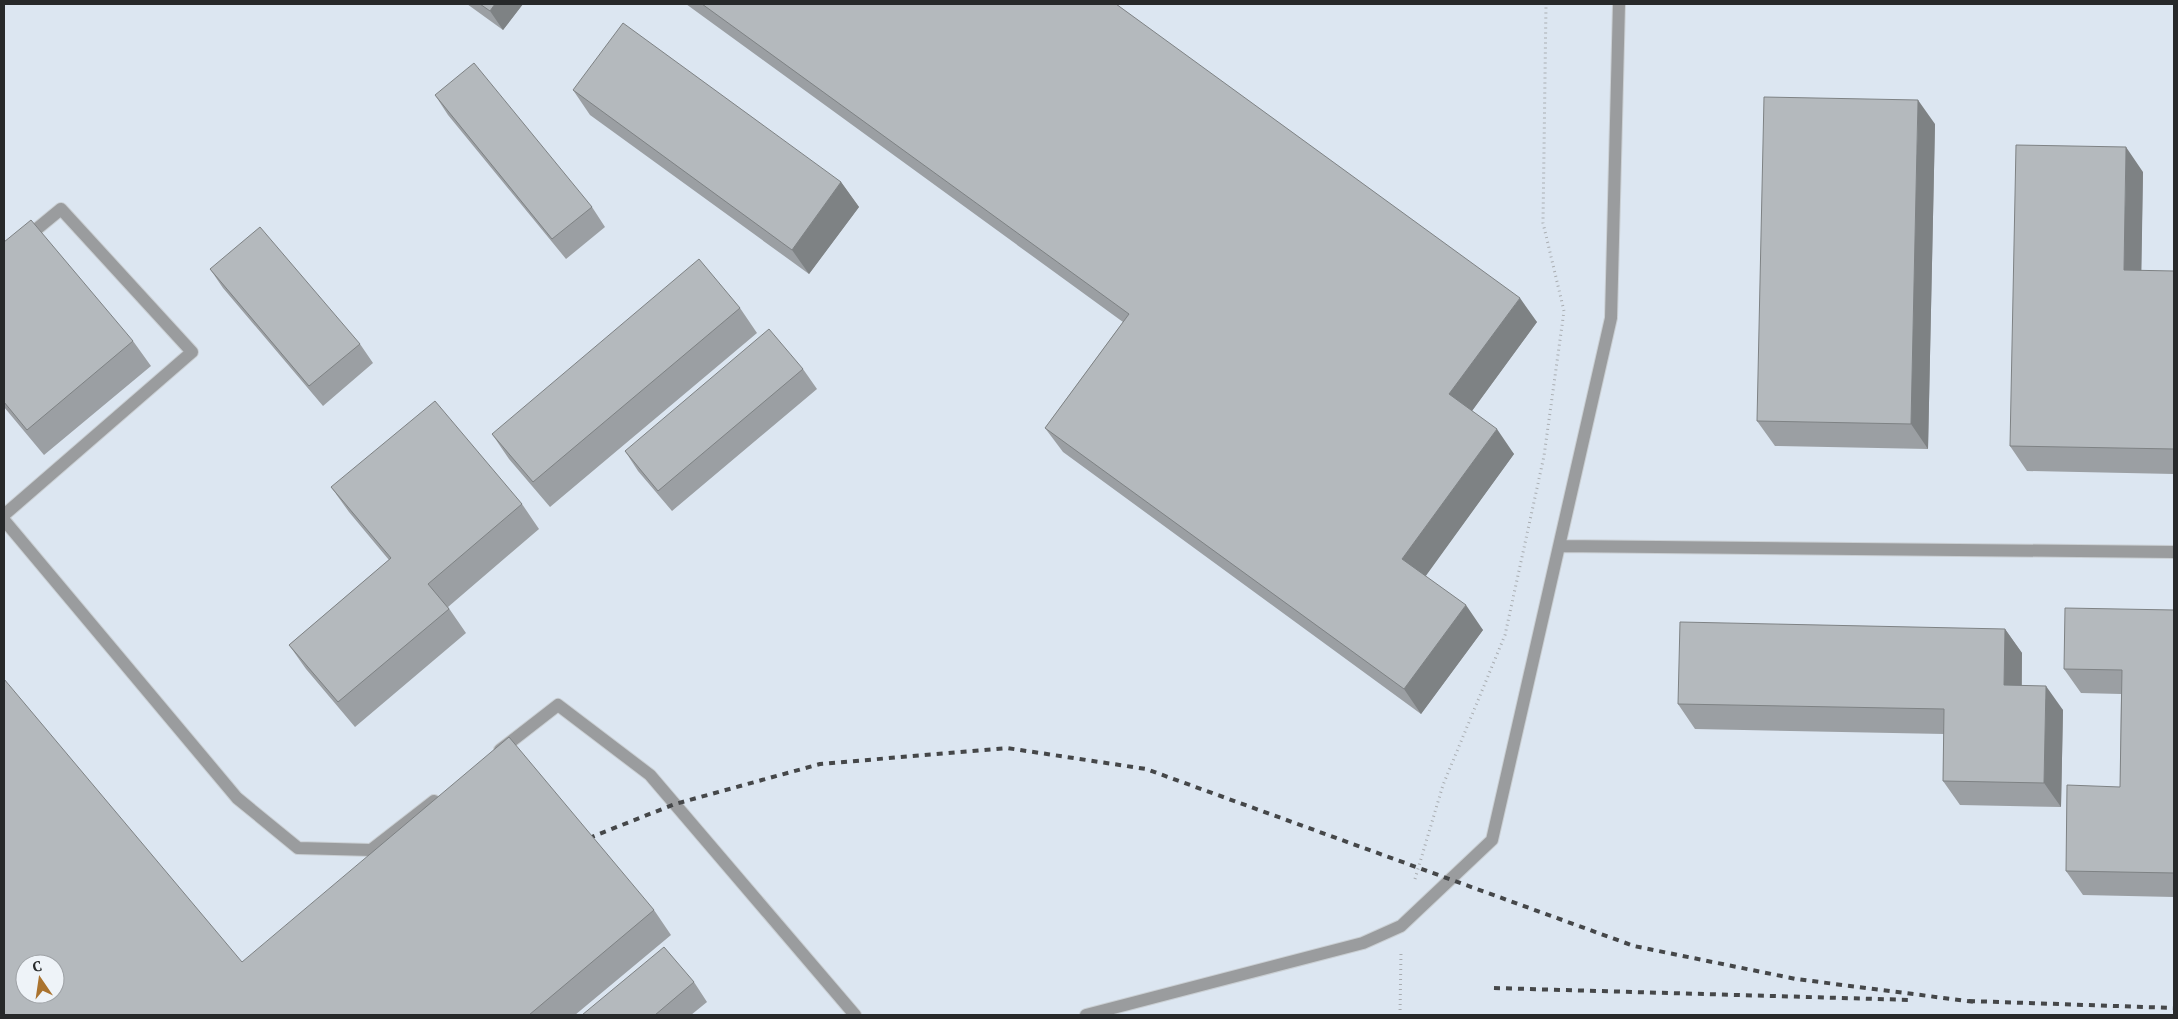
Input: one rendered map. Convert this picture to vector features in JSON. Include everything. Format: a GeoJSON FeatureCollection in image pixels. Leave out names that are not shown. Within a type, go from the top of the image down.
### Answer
{"type":"FeatureCollection","features":[{"type":"Feature","properties":{"kind":"street"},"geometry":{"type":"LineString","coordinates":[[1086,1015],[1363,943],[1401,926],[1492,840],[1611,318],[1619,4]]}},
{"type":"Feature","properties":{"kind":"street"},"geometry":{"type":"LineString","coordinates":[[4,256],[61,209],[192,352],[4,514]]}},
{"type":"Feature","properties":{"kind":"street"},"geometry":{"type":"LineString","coordinates":[[4,520],[236,798],[298,848],[371,850],[441,796]]}},
{"type":"Feature","properties":{"kind":"street"},"geometry":{"type":"LineString","coordinates":[[1559,546],[2174,552]]}},
{"type":"Feature","properties":{"kind":"street"},"geometry":{"type":"LineString","coordinates":[[488,760],[558,705],[650,775],[855,1015]]}},
{"type":"Feature","properties":{"kind":"path"},"geometry":{"type":"LineString","coordinates":[[1412,887],[1443,785],[1505,635],[1544,456],[1564,312],[1543,223],[1546,4]]}},
{"type":"Feature","properties":{"kind":"path"},"geometry":{"type":"LineString","coordinates":[[1400,1015],[1401,926]]}},
{"type":"Feature","properties":{"kind":"shaded area"},"geometry":{"type":"Polygon","coordinates":[[[4,4],[2174,4],[2174,1015],[4,1015],[4,4]]]}},
{"type":"Feature","properties":{"kind":"building"},"geometry":{"type":"Polygon","coordinates":[[[480,4],[495,4],[490,11],[480,4]]]}},
{"type":"Feature","properties":{"kind":"building"},"geometry":{"type":"Polygon","coordinates":[[[702,4],[1116,4],[1520,298],[1449,394],[1497,429],[1402,559],[1466,605],[1404,689],[1045,428],[1129,314],[702,4]]]}},
{"type":"Feature","properties":{"kind":"building"},"geometry":{"type":"Polygon","coordinates":[[[623,23],[841,182],[792,250],[573,90],[623,23]]]}},
{"type":"Feature","properties":{"kind":"building"},"geometry":{"type":"Polygon","coordinates":[[[474,63],[592,207],[552,239],[435,95],[474,63]]]}},
{"type":"Feature","properties":{"kind":"building"},"geometry":{"type":"Polygon","coordinates":[[[1764,97],[1918,100],[1911,424],[1757,421],[1764,97]]]}},
{"type":"Feature","properties":{"kind":"building"},"geometry":{"type":"Polygon","coordinates":[[[2016,145],[2126,147],[2124,270],[2174,271],[2174,449],[2010,446],[2016,145]]]}},
{"type":"Feature","properties":{"kind":"building"},"geometry":{"type":"Polygon","coordinates":[[[31,220],[133,341],[27,430],[4,402],[4,242],[31,220]]]}},
{"type":"Feature","properties":{"kind":"building"},"geometry":{"type":"Polygon","coordinates":[[[260,227],[360,344],[309,386],[210,269],[260,227]]]}},
{"type":"Feature","properties":{"kind":"building"},"geometry":{"type":"Polygon","coordinates":[[[699,259],[740,308],[533,482],[492,434],[699,259]]]}},
{"type":"Feature","properties":{"kind":"building"},"geometry":{"type":"Polygon","coordinates":[[[769,329],[803,369],[658,491],[625,451],[769,329]]]}},
{"type":"Feature","properties":{"kind":"building"},"geometry":{"type":"Polygon","coordinates":[[[435,401],[522,504],[428,584],[449,609],[338,702],[289,645],[391,558],[331,487],[435,401]]]}},
{"type":"Feature","properties":{"kind":"building"},"geometry":{"type":"Polygon","coordinates":[[[2065,608],[2174,610],[2174,873],[2066,871],[2067,785],[2120,787],[2122,670],[2064,669],[2065,608]]]}},
{"type":"Feature","properties":{"kind":"building"},"geometry":{"type":"Polygon","coordinates":[[[1680,622],[2005,629],[2004,685],[2046,686],[2044,783],[1943,781],[1944,709],[1678,704],[1680,622]]]}},
{"type":"Feature","properties":{"kind":"building"},"geometry":{"type":"Polygon","coordinates":[[[4,679],[242,962],[509,737],[654,910],[529,1015],[4,1015],[4,679]]]}},
{"type":"Feature","properties":{"kind":"building"},"geometry":{"type":"Polygon","coordinates":[[[664,947],[694,982],[655,1015],[582,1015],[664,947]]]}},
{"type":"Feature","properties":{"kind":"railway"},"geometry":{"type":"LineString","coordinates":[[589,838],[675,804],[820,764],[1007,748],[1146,769],[1634,946],[1796,979],[1975,1002]]}},
{"type":"Feature","properties":{"kind":"railway"},"geometry":{"type":"LineString","coordinates":[[1494,988],[1912,1000]]}},
{"type":"Feature","properties":{"kind":"railway"},"geometry":{"type":"LineString","coordinates":[[1969,1001],[2174,1008]]}}]}
